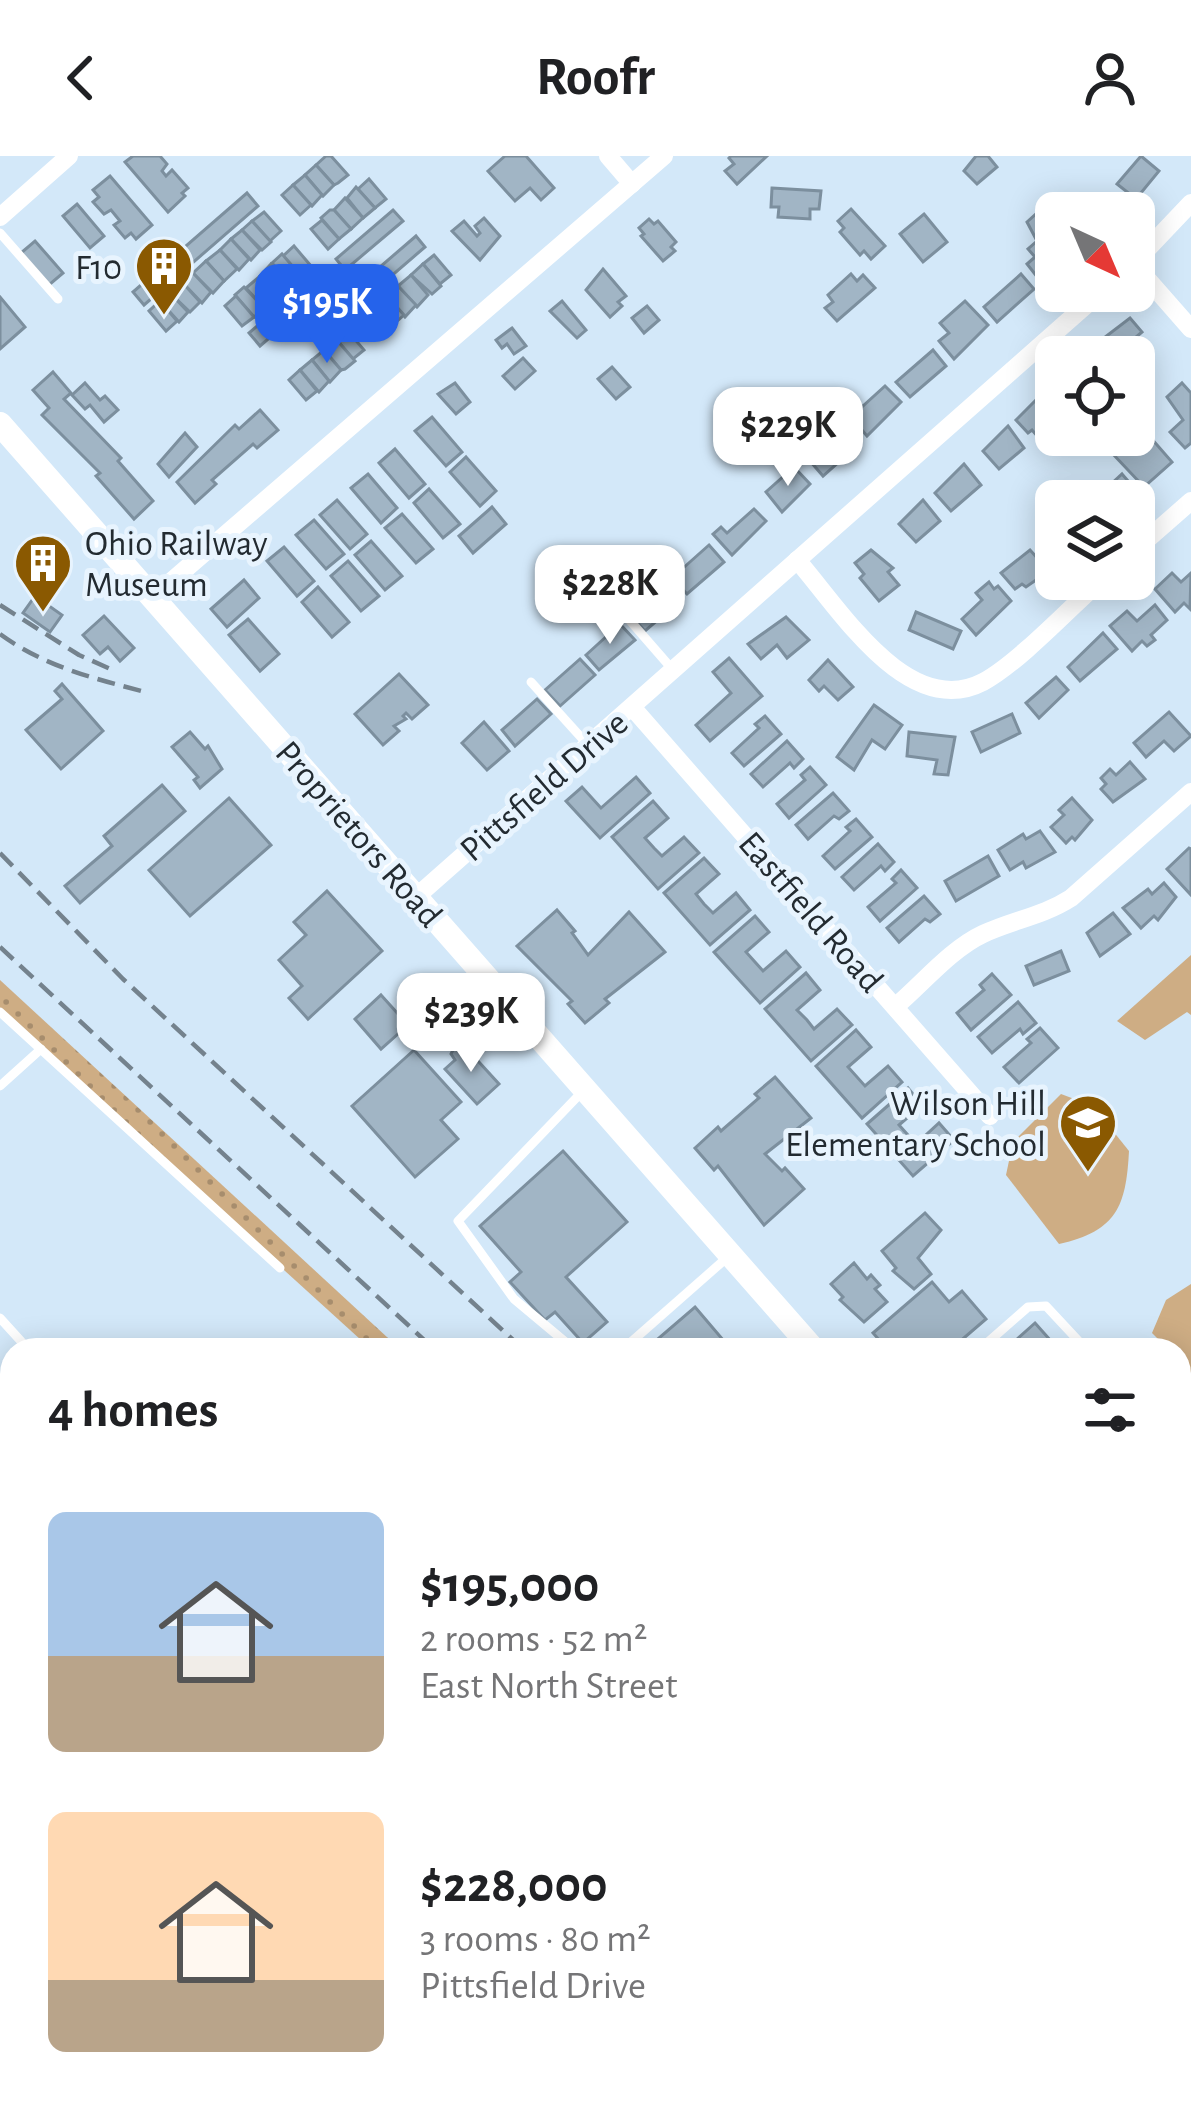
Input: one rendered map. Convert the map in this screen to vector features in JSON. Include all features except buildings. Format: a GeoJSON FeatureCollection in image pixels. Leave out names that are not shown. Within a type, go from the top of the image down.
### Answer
{"type":"FeatureCollection","features":[{"type":"Feature","properties":{"kind":"street"},"geometry":{"type":"LineString","coordinates":[[0,217],[69,156]]}},
{"type":"Feature","properties":{"kind":"street"},"geometry":{"type":"LineString","coordinates":[[608,156],[632,184]]}},
{"type":"Feature","properties":{"kind":"street"},"geometry":{"type":"LineString","coordinates":[[152,598],[664,156]]}},
{"type":"Feature","properties":{"kind":"street"},"geometry":{"type":"LineString","coordinates":[[1155,241],[1191,202]]}},
{"type":"Feature","properties":{"kind":"street"},"geometry":{"type":"LineString","coordinates":[[1155,287],[1191,328]]}},
{"type":"Feature","properties":{"kind":"street","name":"Pittsfield Drive"},"geometry":{"type":"LineString","coordinates":[[416,897],[1078,312]]}},
{"type":"Feature","properties":{"kind":"street","name":"Proprietors Road"},"geometry":{"type":"LineString","coordinates":[[0,424],[803,1338]]}},
{"type":"Feature","properties":{"kind":"street"},"geometry":{"type":"LineString","coordinates":[[1155,533],[1191,501]]}},
{"type":"Feature","properties":{"kind":"street"},"geometry":{"type":"LineString","coordinates":[[797,560],[905,677],[930,689],[964,689],[995,674],[1078,600]]}},
{"type":"Feature","properties":{"kind":"street","name":"Eastfield Road"},"geometry":{"type":"LineString","coordinates":[[632,707],[990,1116]]}},
{"type":"Feature","properties":{"kind":"street"},"geometry":{"type":"LineString","coordinates":[[896,1006],[984,933],[1071,898],[1191,792]]}},
{"type":"Feature","properties":{"kind":"lane"},"geometry":{"type":"LineString","coordinates":[[0,233],[58,299]]}},
{"type":"Feature","properties":{"kind":"lane"},"geometry":{"type":"LineString","coordinates":[[612,600],[674,670]]}},
{"type":"Feature","properties":{"kind":"lane"},"geometry":{"type":"LineString","coordinates":[[531,682],[588,746]]}},
{"type":"Feature","properties":{"kind":"lane"},"geometry":{"type":"LineString","coordinates":[[0,1012],[280,1268]]}},
{"type":"Feature","properties":{"kind":"lane"},"geometry":{"type":"LineString","coordinates":[[0,1085],[40,1049]]}},
{"type":"Feature","properties":{"kind":"lane"},"geometry":{"type":"LineString","coordinates":[[561,1338],[514,1299],[458,1221],[585,1089]]}},
{"type":"Feature","properties":{"kind":"lane"},"geometry":{"type":"LineString","coordinates":[[636,1338],[730,1255]]}},
{"type":"Feature","properties":{"kind":"lane"},"geometry":{"type":"LineString","coordinates":[[993,1338],[1028,1307],[1046,1306],[1076,1338]]}},
{"type":"Feature","properties":{"kind":"shaded area"},"geometry":{"type":"Polygon","coordinates":[[[1191,955],[1191,1015],[1187,1012],[1145,1040],[1117,1021],[1191,955]]]}},
{"type":"Feature","properties":{"kind":"shaded area"},"geometry":{"type":"Polygon","coordinates":[[[0,980],[388,1338],[359,1338],[0,1012],[0,980]]]}},
{"type":"Feature","properties":{"kind":"shaded area"},"geometry":{"type":"Polygon","coordinates":[[[1061,1094],[1093,1106],[1129,1151],[1125,1187],[1115,1213],[1094,1232],[1059,1244],[1006,1175],[1013,1142],[1061,1094]]]}},
{"type":"Feature","properties":{"kind":"shaded area"},"geometry":{"type":"Polygon","coordinates":[[[1191,1284],[1191,1338],[1157,1338],[1152,1333],[1166,1300],[1191,1284]]]}},
{"type":"Feature","properties":{"kind":"railway"},"geometry":{"type":"LineString","coordinates":[[0,605],[79,655],[115,671]]}},
{"type":"Feature","properties":{"kind":"railway"},"geometry":{"type":"LineString","coordinates":[[0,634],[53,663],[149,693]]}},
{"type":"Feature","properties":{"kind":"railway"},"geometry":{"type":"LineString","coordinates":[[0,853],[123,979],[511,1338]]}},
{"type":"Feature","properties":{"kind":"railway"},"geometry":{"type":"LineString","coordinates":[[0,947],[422,1338]]}},
{"type":"Feature","properties":{"kind":"place","name":"F10"},"geometry":{"type":"Point","coordinates":[164,317]}},
{"type":"Feature","properties":{"kind":"place","name":"Ohio Railway Museum"},"geometry":{"type":"Point","coordinates":[43,614]}},
{"type":"Feature","properties":{"kind":"place","name":"Wilson Hill Elementary School"},"geometry":{"type":"Point","coordinates":[1088,1174]}}]}
